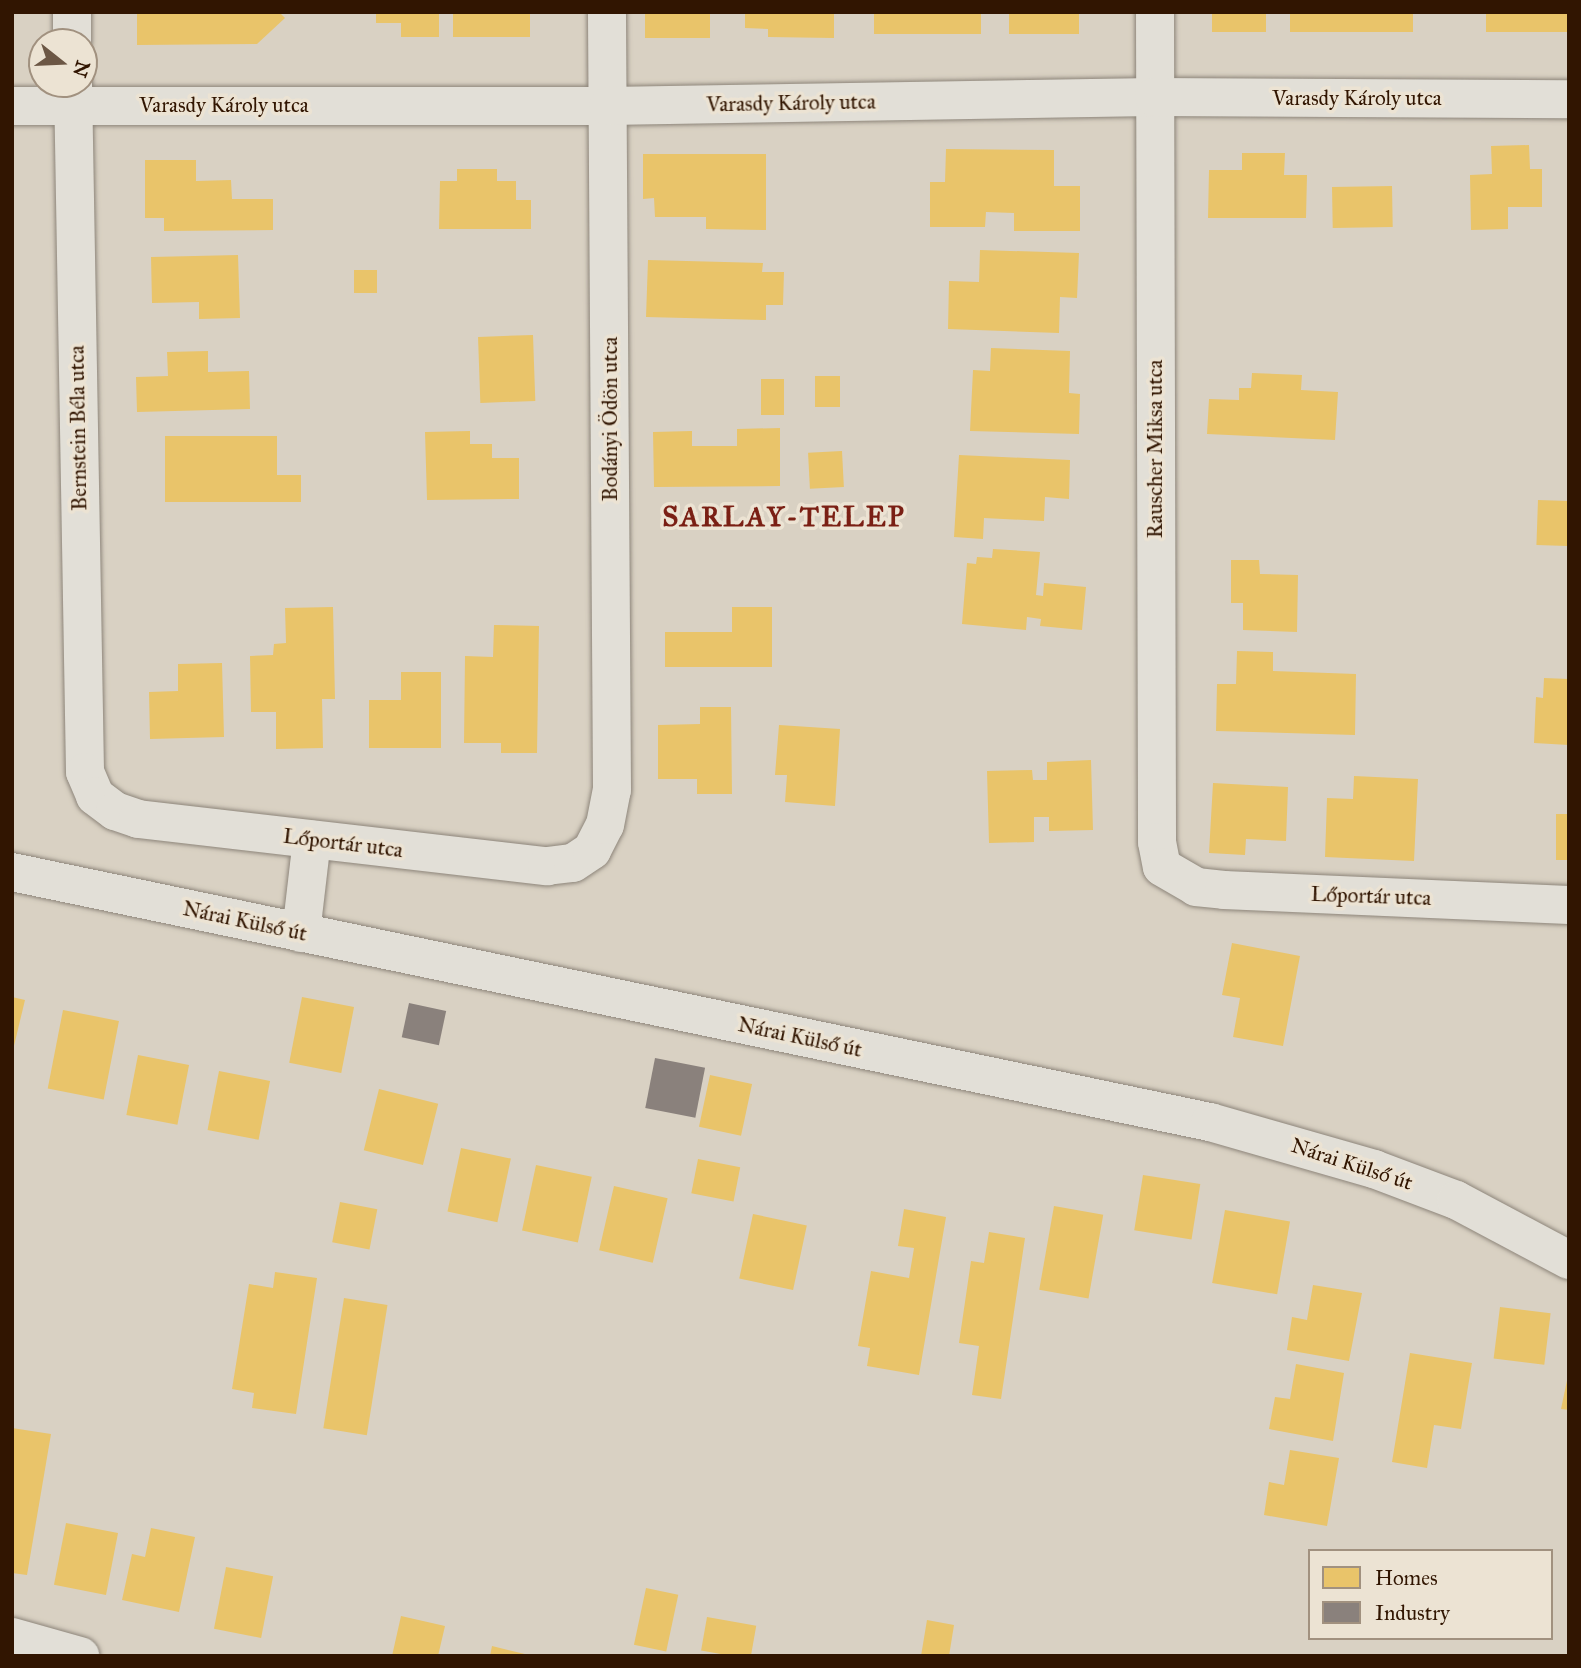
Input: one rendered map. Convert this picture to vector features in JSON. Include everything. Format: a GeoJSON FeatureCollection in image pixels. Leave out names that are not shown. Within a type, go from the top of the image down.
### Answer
{"type":"FeatureCollection","features":[{"type":"Feature","properties":{"kind":"street","name":"Bodányi Ödön utca"},"geometry":{"type":"LineString","coordinates":[[605,825],[612,790],[607,12]]}},
{"type":"Feature","properties":{"kind":"street","name":"Rauscher Miksa utca"},"geometry":{"type":"LineString","coordinates":[[1154,12],[1157,842],[1162,867],[1176,878]]}},
{"type":"Feature","properties":{"kind":"street","name":"Varasdy Károly utca"},"geometry":{"type":"LineString","coordinates":[[98,96],[608,106],[1154,97],[1569,99]]}},
{"type":"Feature","properties":{"kind":"street","name":"Varasdy Károly utca"},"geometry":{"type":"LineString","coordinates":[[12,106],[56,98]]}},
{"type":"Feature","properties":{"kind":"street","name":"Bernstein Béla utca"},"geometry":{"type":"LineString","coordinates":[[73,98],[85,772]]}},
{"type":"Feature","properties":{"kind":"street","name":"Lőportár utca"},"geometry":{"type":"LineString","coordinates":[[85,772],[95,796],[115,811],[138,819],[547,866],[573,863],[592,850],[605,825]]}},
{"type":"Feature","properties":{"kind":"street"},"geometry":{"type":"LineString","coordinates":[[301,933],[312,840]]}},
{"type":"Feature","properties":{"kind":"street","name":"Nárai Külső út"},"geometry":{"type":"LineString","coordinates":[[12,872],[1210,1122],[1360,1165],[1444,1196],[1569,1260]]}},
{"type":"Feature","properties":{"kind":"street","name":"Lőportár utca"},"geometry":{"type":"LineString","coordinates":[[1176,878],[1196,887],[1224,890],[1569,905]]}},
{"type":"Feature","properties":{"kind":"street"},"geometry":{"type":"LineString","coordinates":[[12,1637],[80,1656]]}},
{"type":"Feature","properties":{"kind":"building: Homes"},"geometry":{"type":"Polygon","coordinates":[[[137,12],[279,12],[285,18],[257,44],[137,45],[137,12]]]}},
{"type":"Feature","properties":{"kind":"building: Homes"},"geometry":{"type":"Polygon","coordinates":[[[376,12],[439,12],[439,37],[401,37],[401,23],[376,23],[376,12]]]}},
{"type":"Feature","properties":{"kind":"building: Homes"},"geometry":{"type":"Polygon","coordinates":[[[453,12],[530,12],[530,37],[453,37],[453,12]]]}},
{"type":"Feature","properties":{"kind":"building: Homes"},"geometry":{"type":"Polygon","coordinates":[[[645,12],[710,12],[710,38],[645,38],[645,12]]]}},
{"type":"Feature","properties":{"kind":"building: Homes"},"geometry":{"type":"Polygon","coordinates":[[[745,12],[834,12],[834,38],[768,37],[768,29],[745,28],[745,12]]]}},
{"type":"Feature","properties":{"kind":"building: Homes"},"geometry":{"type":"Polygon","coordinates":[[[874,12],[981,12],[981,34],[874,34],[874,12]]]}},
{"type":"Feature","properties":{"kind":"building: Homes"},"geometry":{"type":"Polygon","coordinates":[[[1009,12],[1079,12],[1079,34],[1009,34],[1009,12]]]}},
{"type":"Feature","properties":{"kind":"building: Homes"},"geometry":{"type":"Polygon","coordinates":[[[1212,12],[1266,12],[1266,32],[1212,32],[1212,12]]]}},
{"type":"Feature","properties":{"kind":"building: Homes"},"geometry":{"type":"Polygon","coordinates":[[[1290,12],[1413,12],[1413,32],[1290,32],[1290,12]]]}},
{"type":"Feature","properties":{"kind":"building: Homes"},"geometry":{"type":"Polygon","coordinates":[[[1486,12],[1567,12],[1567,32],[1486,32],[1486,12]]]}},
{"type":"Feature","properties":{"kind":"building: Homes"},"geometry":{"type":"Polygon","coordinates":[[[1529,145],[1530,169],[1542,169],[1542,207],[1508,207],[1508,229],[1471,230],[1470,175],[1492,174],[1491,146],[1529,145]]]}},
{"type":"Feature","properties":{"kind":"building: Homes"},"geometry":{"type":"Polygon","coordinates":[[[946,149],[1054,150],[1054,186],[1080,186],[1080,231],[1014,231],[1014,213],[986,212],[985,227],[930,227],[930,182],[945,182],[946,149]]]}},
{"type":"Feature","properties":{"kind":"building: Homes"},"geometry":{"type":"Polygon","coordinates":[[[1242,153],[1285,153],[1284,175],[1307,175],[1306,218],[1208,218],[1209,170],[1242,170],[1242,153]]]}},
{"type":"Feature","properties":{"kind":"building: Homes"},"geometry":{"type":"Polygon","coordinates":[[[643,154],[766,154],[766,230],[706,229],[706,217],[655,217],[654,198],[643,199],[643,154]]]}},
{"type":"Feature","properties":{"kind":"building: Homes"},"geometry":{"type":"Polygon","coordinates":[[[145,160],[196,160],[196,181],[231,180],[232,199],[273,199],[273,230],[164,231],[164,218],[145,218],[145,160]]]}},
{"type":"Feature","properties":{"kind":"building: Homes"},"geometry":{"type":"Polygon","coordinates":[[[457,169],[497,169],[497,181],[516,181],[516,200],[531,200],[531,229],[439,229],[440,181],[457,181],[457,169]]]}},
{"type":"Feature","properties":{"kind":"building: Homes"},"geometry":{"type":"Polygon","coordinates":[[[1392,186],[1393,227],[1333,228],[1332,187],[1392,186]]]}},
{"type":"Feature","properties":{"kind":"building: Homes"},"geometry":{"type":"Polygon","coordinates":[[[980,250],[1079,253],[1077,298],[1060,297],[1059,333],[948,329],[949,281],[979,282],[980,250]]]}},
{"type":"Feature","properties":{"kind":"building: Homes"},"geometry":{"type":"Polygon","coordinates":[[[238,255],[240,318],[199,319],[199,302],[152,303],[151,257],[238,255]]]}},
{"type":"Feature","properties":{"kind":"building: Homes"},"geometry":{"type":"Polygon","coordinates":[[[648,260],[763,263],[762,272],[784,272],[783,305],[766,305],[766,320],[646,317],[648,260]]]}},
{"type":"Feature","properties":{"kind":"building: Homes"},"geometry":{"type":"Polygon","coordinates":[[[354,270],[377,270],[377,293],[354,293],[354,270]]]}},
{"type":"Feature","properties":{"kind":"building: Homes"},"geometry":{"type":"Polygon","coordinates":[[[533,335],[535,401],[480,403],[478,337],[533,335]]]}},
{"type":"Feature","properties":{"kind":"building: Homes"},"geometry":{"type":"Polygon","coordinates":[[[991,348],[1070,351],[1069,393],[1080,394],[1079,434],[970,431],[973,370],[990,371],[991,348]]]}},
{"type":"Feature","properties":{"kind":"building: Homes"},"geometry":{"type":"Polygon","coordinates":[[[208,351],[208,372],[249,371],[250,409],[137,412],[136,377],[168,376],[167,352],[208,351]]]}},
{"type":"Feature","properties":{"kind":"building: Homes"},"geometry":{"type":"Polygon","coordinates":[[[1252,373],[1302,375],[1301,390],[1338,392],[1335,440],[1207,434],[1209,399],[1239,400],[1239,388],[1251,388],[1252,373]]]}},
{"type":"Feature","properties":{"kind":"building: Homes"},"geometry":{"type":"Polygon","coordinates":[[[815,376],[840,376],[840,407],[815,407],[815,376]]]}},
{"type":"Feature","properties":{"kind":"building: Homes"},"geometry":{"type":"Polygon","coordinates":[[[761,379],[784,379],[784,415],[761,415],[761,379]]]}},
{"type":"Feature","properties":{"kind":"building: Homes"},"geometry":{"type":"Polygon","coordinates":[[[780,428],[780,486],[654,487],[653,432],[692,431],[692,446],[737,446],[737,429],[780,428]]]}},
{"type":"Feature","properties":{"kind":"building: Homes"},"geometry":{"type":"Polygon","coordinates":[[[470,431],[470,444],[492,444],[492,458],[519,458],[519,499],[427,500],[425,432],[470,431]]]}},
{"type":"Feature","properties":{"kind":"building: Homes"},"geometry":{"type":"Polygon","coordinates":[[[165,436],[277,436],[277,475],[301,475],[301,502],[165,502],[165,436]]]}},
{"type":"Feature","properties":{"kind":"building: Homes"},"geometry":{"type":"Polygon","coordinates":[[[842,451],[844,487],[810,489],[808,453],[842,451]]]}},
{"type":"Feature","properties":{"kind":"building: Homes"},"geometry":{"type":"Polygon","coordinates":[[[959,455],[1070,460],[1069,499],[1045,497],[1044,521],[984,518],[983,539],[954,537],[959,455]]]}},
{"type":"Feature","properties":{"kind":"building: Homes"},"geometry":{"type":"Polygon","coordinates":[[[1538,500],[1569,501],[1567,546],[1536,545],[1538,500]]]}},
{"type":"Feature","properties":{"kind":"building: Homes"},"geometry":{"type":"Polygon","coordinates":[[[993,549],[1040,552],[1036,595],[1043,596],[1044,583],[1086,587],[1082,630],[1040,626],[1041,619],[1027,617],[1026,630],[962,624],[967,563],[976,564],[977,557],[992,558],[993,549]]]}},
{"type":"Feature","properties":{"kind":"building: Homes"},"geometry":{"type":"Polygon","coordinates":[[[1231,560],[1259,560],[1260,574],[1298,575],[1297,632],[1243,630],[1243,603],[1231,603],[1231,560]]]}},
{"type":"Feature","properties":{"kind":"building: Homes"},"geometry":{"type":"Polygon","coordinates":[[[333,607],[335,699],[322,699],[323,748],[276,749],[276,712],[251,712],[250,656],[273,655],[274,644],[286,643],[285,608],[333,607]]]}},
{"type":"Feature","properties":{"kind":"building: Homes"},"geometry":{"type":"Polygon","coordinates":[[[732,607],[772,607],[772,667],[665,667],[665,632],[732,632],[732,607]]]}},
{"type":"Feature","properties":{"kind":"building: Homes"},"geometry":{"type":"Polygon","coordinates":[[[494,625],[539,626],[537,753],[501,753],[501,743],[464,743],[465,656],[493,657],[494,625]]]}},
{"type":"Feature","properties":{"kind":"building: Homes"},"geometry":{"type":"Polygon","coordinates":[[[1237,651],[1273,652],[1273,671],[1356,674],[1355,735],[1216,731],[1217,684],[1236,684],[1237,651]]]}},
{"type":"Feature","properties":{"kind":"building: Homes"},"geometry":{"type":"Polygon","coordinates":[[[222,663],[224,737],[150,739],[149,692],[178,691],[178,664],[222,663]]]}},
{"type":"Feature","properties":{"kind":"building: Homes"},"geometry":{"type":"Polygon","coordinates":[[[401,672],[441,672],[441,748],[369,748],[369,700],[401,700],[401,672]]]}},
{"type":"Feature","properties":{"kind":"building: Homes"},"geometry":{"type":"Polygon","coordinates":[[[1544,678],[1569,679],[1569,745],[1534,743],[1536,697],[1543,698],[1544,678]]]}},
{"type":"Feature","properties":{"kind":"building: Homes"},"geometry":{"type":"Polygon","coordinates":[[[700,707],[731,707],[732,794],[697,794],[697,779],[658,779],[658,725],[700,724],[700,707]]]}},
{"type":"Feature","properties":{"kind":"building: Homes"},"geometry":{"type":"Polygon","coordinates":[[[779,725],[840,729],[835,806],[785,802],[787,775],[775,775],[779,725]]]}},
{"type":"Feature","properties":{"kind":"building: Homes"},"geometry":{"type":"Polygon","coordinates":[[[1091,760],[1093,830],[1049,831],[1049,817],[1034,817],[1034,842],[989,843],[987,771],[1032,770],[1033,780],[1047,780],[1047,762],[1091,760]]]}},
{"type":"Feature","properties":{"kind":"building: Homes"},"geometry":{"type":"Polygon","coordinates":[[[1354,776],[1418,779],[1414,861],[1325,857],[1327,798],[1353,799],[1354,776]]]}},
{"type":"Feature","properties":{"kind":"building: Homes"},"geometry":{"type":"Polygon","coordinates":[[[1213,783],[1288,787],[1286,841],[1246,839],[1245,855],[1209,853],[1213,783]]]}},
{"type":"Feature","properties":{"kind":"building: Homes"},"geometry":{"type":"Polygon","coordinates":[[[1556,814],[1569,814],[1569,860],[1556,860],[1556,814]]]}},
{"type":"Feature","properties":{"kind":"building: Homes"},"geometry":{"type":"Polygon","coordinates":[[[1232,943],[1300,956],[1283,1046],[1233,1037],[1240,998],[1222,995],[1232,943]]]}},
{"type":"Feature","properties":{"kind":"building: Homes"},"geometry":{"type":"Polygon","coordinates":[[[12,997],[25,1000],[13,1050],[12,1050],[12,997]]]}},
{"type":"Feature","properties":{"kind":"building: Homes"},"geometry":{"type":"Polygon","coordinates":[[[302,997],[354,1007],[341,1073],[289,1063],[302,997]]]}},
{"type":"Feature","properties":{"kind":"building: Homes"},"geometry":{"type":"Polygon","coordinates":[[[63,1010],[119,1021],[104,1099],[48,1089],[63,1010]]]}},
{"type":"Feature","properties":{"kind":"building: Homes"},"geometry":{"type":"Polygon","coordinates":[[[138,1055],[189,1065],[177,1125],[126,1115],[138,1055]]]}},
{"type":"Feature","properties":{"kind":"building: Homes"},"geometry":{"type":"Polygon","coordinates":[[[219,1071],[270,1081],[259,1140],[208,1130],[219,1071]]]}},
{"type":"Feature","properties":{"kind":"building: Homes"},"geometry":{"type":"Polygon","coordinates":[[[710,1075],[752,1084],[741,1136],[699,1127],[710,1075]]]}},
{"type":"Feature","properties":{"kind":"building: Homes"},"geometry":{"type":"Polygon","coordinates":[[[379,1089],[438,1104],[423,1165],[364,1150],[379,1089]]]}},
{"type":"Feature","properties":{"kind":"building: Homes"},"geometry":{"type":"Polygon","coordinates":[[[461,1148],[511,1159],[497,1222],[447,1212],[461,1148]]]}},
{"type":"Feature","properties":{"kind":"building: Homes"},"geometry":{"type":"Polygon","coordinates":[[[698,1159],[740,1167],[734,1202],[691,1193],[698,1159]]]}},
{"type":"Feature","properties":{"kind":"building: Homes"},"geometry":{"type":"Polygon","coordinates":[[[536,1165],[592,1177],[578,1242],[522,1231],[536,1165]]]}},
{"type":"Feature","properties":{"kind":"building: Homes"},"geometry":{"type":"Polygon","coordinates":[[[1143,1175],[1200,1184],[1192,1239],[1134,1230],[1143,1175]]]}},
{"type":"Feature","properties":{"kind":"building: Homes"},"geometry":{"type":"Polygon","coordinates":[[[614,1186],[668,1198],[653,1263],[599,1250],[614,1186]]]}},
{"type":"Feature","properties":{"kind":"building: Homes"},"geometry":{"type":"Polygon","coordinates":[[[340,1202],[377,1209],[369,1249],[332,1242],[340,1202]]]}},
{"type":"Feature","properties":{"kind":"building: Homes"},"geometry":{"type":"Polygon","coordinates":[[[1054,1206],[1103,1215],[1088,1298],[1039,1290],[1054,1206]]]}},
{"type":"Feature","properties":{"kind":"building: Homes"},"geometry":{"type":"Polygon","coordinates":[[[904,1209],[946,1217],[919,1375],[867,1366],[870,1348],[858,1346],[871,1271],[909,1278],[914,1248],[898,1246],[904,1209]]]}},
{"type":"Feature","properties":{"kind":"building: Homes"},"geometry":{"type":"Polygon","coordinates":[[[1225,1210],[1290,1221],[1277,1294],[1212,1283],[1225,1210]]]}},
{"type":"Feature","properties":{"kind":"building: Homes"},"geometry":{"type":"Polygon","coordinates":[[[753,1214],[807,1225],[793,1290],[739,1279],[753,1214]]]}},
{"type":"Feature","properties":{"kind":"building: Homes"},"geometry":{"type":"Polygon","coordinates":[[[989,1232],[1025,1238],[1001,1399],[972,1395],[979,1346],[959,1343],[971,1261],[984,1263],[989,1232]]]}},
{"type":"Feature","properties":{"kind":"building: Homes"},"geometry":{"type":"Polygon","coordinates":[[[275,1272],[317,1278],[296,1414],[252,1408],[254,1393],[232,1389],[249,1284],[273,1288],[275,1272]]]}},
{"type":"Feature","properties":{"kind":"building: Homes"},"geometry":{"type":"Polygon","coordinates":[[[1313,1285],[1362,1293],[1349,1361],[1287,1350],[1292,1317],[1307,1320],[1313,1285]]]}},
{"type":"Feature","properties":{"kind":"building: Homes"},"geometry":{"type":"Polygon","coordinates":[[[344,1298],[387,1305],[367,1435],[323,1428],[344,1298]]]}},
{"type":"Feature","properties":{"kind":"building: Homes"},"geometry":{"type":"Polygon","coordinates":[[[1500,1307],[1551,1313],[1544,1365],[1494,1359],[1500,1307]]]}},
{"type":"Feature","properties":{"kind":"building: Homes"},"geometry":{"type":"Polygon","coordinates":[[[1410,1353],[1472,1363],[1461,1429],[1434,1425],[1427,1468],[1392,1462],[1410,1353]]]}},
{"type":"Feature","properties":{"kind":"building: Homes"},"geometry":{"type":"Polygon","coordinates":[[[1296,1364],[1344,1373],[1333,1441],[1269,1429],[1275,1397],[1290,1399],[1296,1364]]]}},
{"type":"Feature","properties":{"kind":"building: Homes"},"geometry":{"type":"Polygon","coordinates":[[[1569,1371],[1569,1410],[1561,1409],[1569,1371]]]}},
{"type":"Feature","properties":{"kind":"building: Homes"},"geometry":{"type":"Polygon","coordinates":[[[12,1428],[51,1434],[27,1575],[12,1573],[12,1428]]]}},
{"type":"Feature","properties":{"kind":"building: Homes"},"geometry":{"type":"Polygon","coordinates":[[[1290,1450],[1339,1458],[1327,1526],[1264,1515],[1269,1482],[1284,1485],[1290,1450]]]}},
{"type":"Feature","properties":{"kind":"building: Homes"},"geometry":{"type":"Polygon","coordinates":[[[66,1523],[118,1533],[106,1595],[54,1585],[66,1523]]]}},
{"type":"Feature","properties":{"kind":"building: Homes"},"geometry":{"type":"Polygon","coordinates":[[[151,1528],[195,1537],[179,1612],[122,1600],[132,1554],[145,1557],[151,1528]]]}},
{"type":"Feature","properties":{"kind":"building: Homes"},"geometry":{"type":"Polygon","coordinates":[[[226,1567],[273,1576],[261,1638],[214,1629],[226,1567]]]}},
{"type":"Feature","properties":{"kind":"building: Homes"},"geometry":{"type":"Polygon","coordinates":[[[646,1588],[678,1595],[666,1652],[634,1645],[646,1588]]]}},
{"type":"Feature","properties":{"kind":"building: Homes"},"geometry":{"type":"Polygon","coordinates":[[[401,1616],[445,1626],[438,1656],[392,1656],[401,1616]]]}},
{"type":"Feature","properties":{"kind":"building: Homes"},"geometry":{"type":"Polygon","coordinates":[[[707,1617],[756,1626],[751,1656],[701,1650],[707,1617]]]}},
{"type":"Feature","properties":{"kind":"building: Homes"},"geometry":{"type":"Polygon","coordinates":[[[927,1620],[954,1625],[949,1656],[921,1656],[927,1620]]]}},
{"type":"Feature","properties":{"kind":"building: Homes"},"geometry":{"type":"Polygon","coordinates":[[[492,1646],[529,1655],[529,1656],[490,1656],[492,1646]]]}},
{"type":"Feature","properties":{"kind":"building: Industry"},"geometry":{"type":"Polygon","coordinates":[[[409,1003],[446,1011],[439,1045],[402,1037],[409,1003]]]}},
{"type":"Feature","properties":{"kind":"building: Industry"},"geometry":{"type":"Polygon","coordinates":[[[655,1058],[705,1068],[695,1118],[645,1108],[655,1058]]]}},
{"type":"Feature","properties":{"kind":"district","name":"SARLAY-TELEP"},"geometry":{"type":"Point","coordinates":[784,517]}}]}
